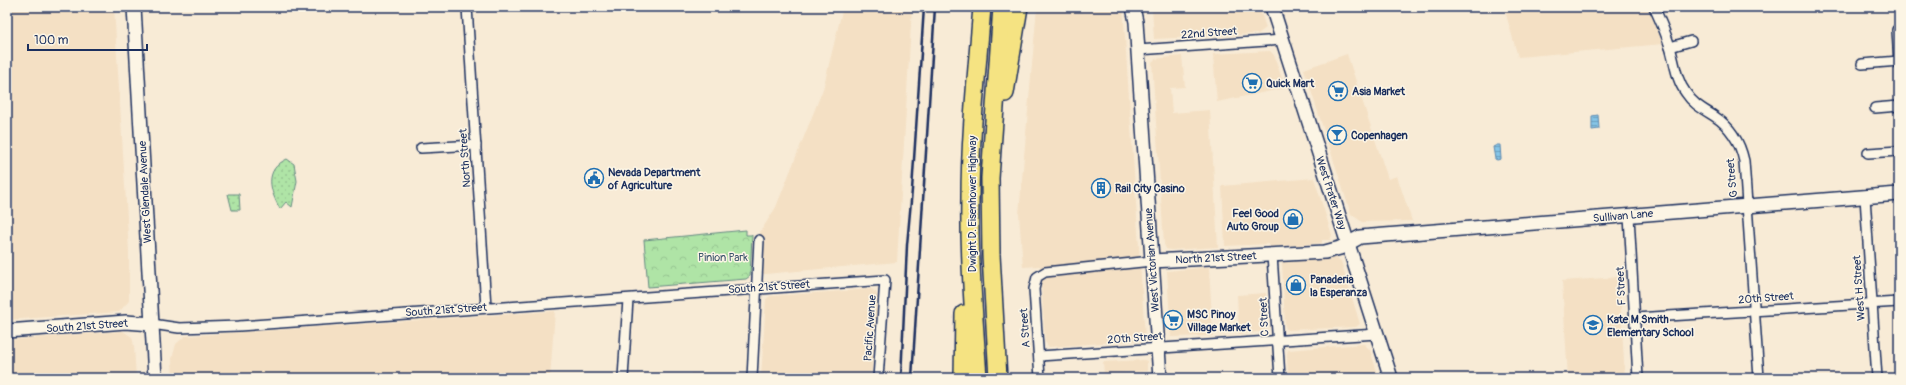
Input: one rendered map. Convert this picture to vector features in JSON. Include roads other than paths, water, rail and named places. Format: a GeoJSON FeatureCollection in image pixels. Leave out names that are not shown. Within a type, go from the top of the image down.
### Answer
{"type":"FeatureCollection","features":[{"type":"Feature","properties":{"kind":"highway","name":"Dwight D. Eisenhower Highway"},"geometry":{"type":"LineString","coordinates":[[978,378],[972,278],[970,199],[972,137],[982,7]]}},
{"type":"Feature","properties":{"kind":"highway","name":"Dwight D. Eisenhower Highway"},"geometry":{"type":"LineString","coordinates":[[998,378],[991,248],[992,133],[1002,7]]}},
{"type":"Feature","properties":{"kind":"highway"},"geometry":{"type":"LineString","coordinates":[[992,133],[1004,96],[1019,7]]}},
{"type":"Feature","properties":{"kind":"highway"},"geometry":{"type":"LineString","coordinates":[[963,378],[964,315],[972,278]]}},
{"type":"Feature","properties":{"kind":"main road","name":"West Glendale Avenue"},"geometry":{"type":"LineString","coordinates":[[134,7],[155,378]]}},
{"type":"Feature","properties":{"kind":"main road","name":"West Victorian Avenue"},"geometry":{"type":"LineString","coordinates":[[1133,7],[1136,22],[1160,378]]}},
{"type":"Feature","properties":{"kind":"main road","name":"West Victorian Avenue"},"geometry":{"type":"LineString","coordinates":[[1136,22],[1142,7]]}},
{"type":"Feature","properties":{"kind":"main road","name":"West Prater Way"},"geometry":{"type":"LineString","coordinates":[[1272,7],[1391,378]]}},
{"type":"Feature","properties":{"kind":"main road","name":"Sullivan Lane"},"geometry":{"type":"LineString","coordinates":[[1347,242],[1360,237],[1899,194]]}},
{"type":"Feature","properties":{"kind":"main road","name":"North 21st Street"},"geometry":{"type":"LineString","coordinates":[[1152,261],[1325,252],[1340,248],[1347,242]]}},
{"type":"Feature","properties":{"kind":"main road","name":"South 21st Street"},"geometry":{"type":"LineString","coordinates":[[7,332],[126,322],[152,324]]}},
{"type":"Feature","properties":{"kind":"street","name":"North Street"},"geometry":{"type":"LineString","coordinates":[[467,7],[486,307]]}},
{"type":"Feature","properties":{"kind":"street","name":"G Street"},"geometry":{"type":"LineString","coordinates":[[1654,7],[1670,48],[1679,82],[1685,93],[1701,109],[1723,122],[1737,140],[1744,161],[1760,378]]}},
{"type":"Feature","properties":{"kind":"street"},"geometry":{"type":"LineString","coordinates":[[1899,30],[1897,30],[1899,64]]}},
{"type":"Feature","properties":{"kind":"street","name":"22nd Street"},"geometry":{"type":"LineString","coordinates":[[1138,50],[1282,40]]}},
{"type":"Feature","properties":{"kind":"street"},"geometry":{"type":"LineString","coordinates":[[1670,48],[1691,41]]}},
{"type":"Feature","properties":{"kind":"street"},"geometry":{"type":"LineString","coordinates":[[1862,64],[1899,61]]}},
{"type":"Feature","properties":{"kind":"street"},"geometry":{"type":"LineString","coordinates":[[1875,108],[1899,106]]}},
{"type":"Feature","properties":{"kind":"street"},"geometry":{"type":"LineString","coordinates":[[421,148],[476,145]]}},
{"type":"Feature","properties":{"kind":"street"},"geometry":{"type":"LineString","coordinates":[[1868,153],[1899,151]]}},
{"type":"Feature","properties":{"kind":"street","name":"West H Street"},"geometry":{"type":"LineString","coordinates":[[1865,197],[1877,378]]}},
{"type":"Feature","properties":{"kind":"street","name":"F Street"},"geometry":{"type":"LineString","coordinates":[[1629,216],[1638,378]]}},
{"type":"Feature","properties":{"kind":"street"},"geometry":{"type":"LineString","coordinates":[[752,378],[758,288],[759,240]]}},
{"type":"Feature","properties":{"kind":"street","name":"C Street"},"geometry":{"type":"LineString","coordinates":[[1272,255],[1280,378]]}},
{"type":"Feature","properties":{"kind":"street","name":"North 21st Street"},"geometry":{"type":"LineString","coordinates":[[1037,277],[1044,272],[1152,261]]}},
{"type":"Feature","properties":{"kind":"street","name":"A Street"},"geometry":{"type":"LineString","coordinates":[[1037,277],[1034,289],[1040,378]]}},
{"type":"Feature","properties":{"kind":"street","name":"South 21st Street"},"geometry":{"type":"LineString","coordinates":[[152,324],[179,328],[239,326],[486,307],[628,299],[758,288],[885,280]]}},
{"type":"Feature","properties":{"kind":"street","name":"Pacific Avenue"},"geometry":{"type":"LineString","coordinates":[[878,378],[885,280]]}},
{"type":"Feature","properties":{"kind":"street"},"geometry":{"type":"LineString","coordinates":[[623,378],[628,299]]}},
{"type":"Feature","properties":{"kind":"street","name":"20th Street"},"geometry":{"type":"LineString","coordinates":[[1635,318],[1899,302]]}},
{"type":"Feature","properties":{"kind":"street","name":"20th Street"},"geometry":{"type":"LineString","coordinates":[[1039,356],[1377,334]]}},
{"type":"Feature","properties":{"kind":"water"},"geometry":{"type":"Polygon","coordinates":[[[1598,115],[1599,129],[1592,130],[1592,116],[1598,115]]]}},
{"type":"Feature","properties":{"kind":"water"},"geometry":{"type":"Polygon","coordinates":[[[1500,145],[1501,159],[1497,160],[1495,159],[1493,147],[1500,145]]]}},
{"type":"Feature","properties":{"kind":"railway"},"geometry":{"type":"LineString","coordinates":[[901,378],[907,245],[924,7]]}},
{"type":"Feature","properties":{"kind":"railway"},"geometry":{"type":"LineString","coordinates":[[912,378],[935,7]]}},
{"type":"Feature","properties":{"kind":"place","name":"Quick Mart"},"geometry":{"type":"Point","coordinates":[1252,83]}},
{"type":"Feature","properties":{"kind":"place","name":"Asia Market"},"geometry":{"type":"Point","coordinates":[1338,91]}},
{"type":"Feature","properties":{"kind":"place","name":"Copenhagen"},"geometry":{"type":"Point","coordinates":[1337,135]}},
{"type":"Feature","properties":{"kind":"place","name":"Nevada Department of Agriculture"},"geometry":{"type":"Point","coordinates":[594,178]}},
{"type":"Feature","properties":{"kind":"place","name":"Rail City Casino"},"geometry":{"type":"Point","coordinates":[1101,188]}},
{"type":"Feature","properties":{"kind":"place","name":"Feel Good Auto Group"},"geometry":{"type":"Point","coordinates":[1293,219]}},
{"type":"Feature","properties":{"kind":"place","name":"Panaderia la Esperanza"},"geometry":{"type":"Point","coordinates":[1296,285]}},
{"type":"Feature","properties":{"kind":"place","name":"MSC Pinoy Village Market"},"geometry":{"type":"Point","coordinates":[1173,320]}},
{"type":"Feature","properties":{"kind":"place","name":"Kate M Smith Elementary School"},"geometry":{"type":"Point","coordinates":[1593,325]}},
{"type":"Feature","properties":{"kind":"park label","name":"Pinion Park"},"geometry":{"type":"Point","coordinates":[723,257]}}]}
